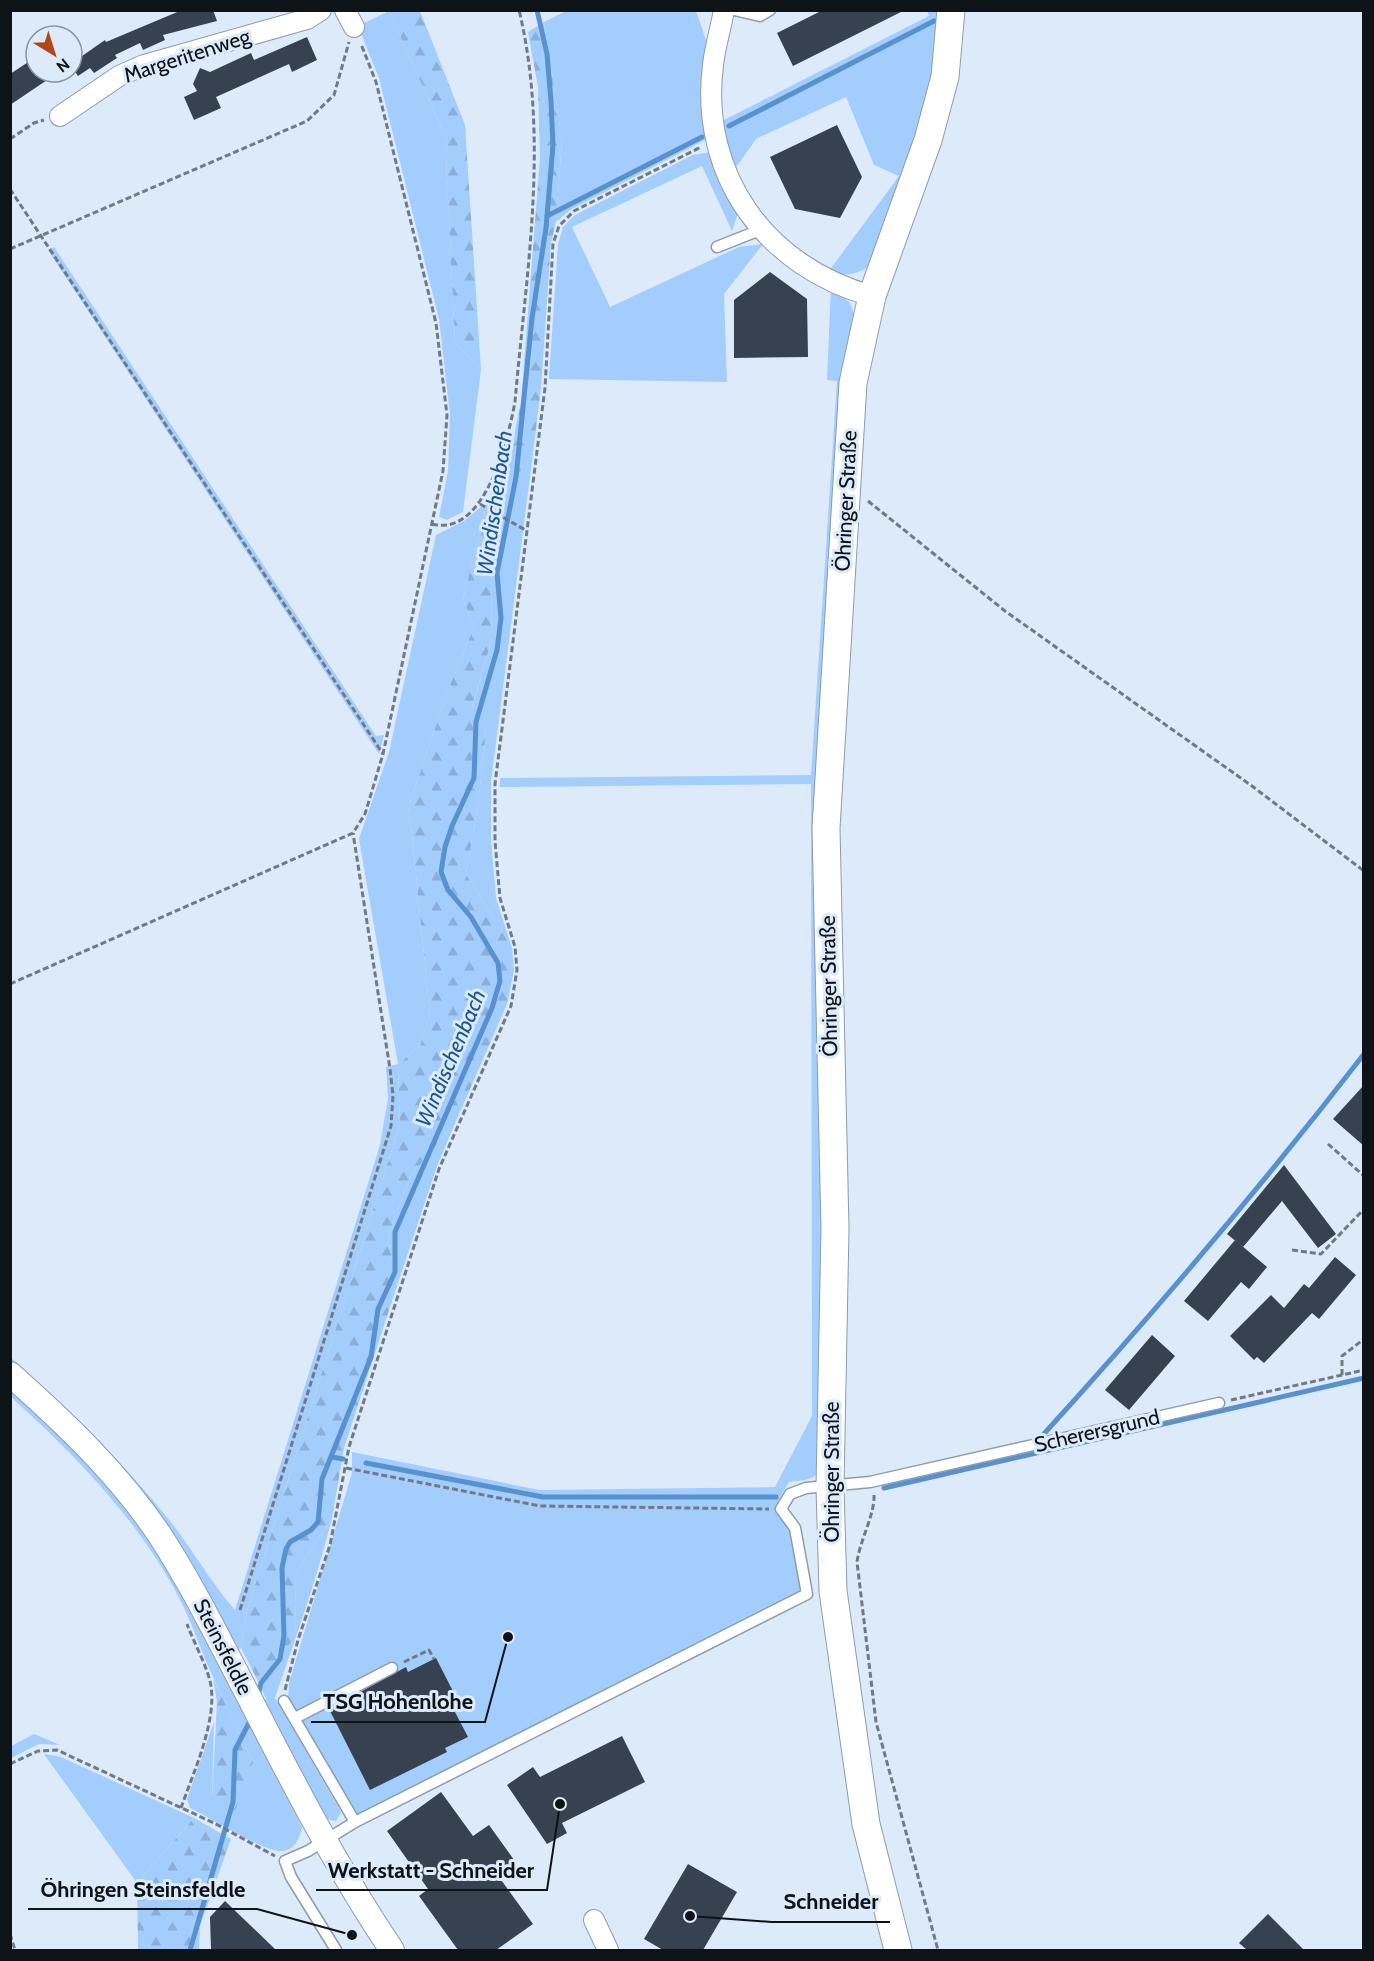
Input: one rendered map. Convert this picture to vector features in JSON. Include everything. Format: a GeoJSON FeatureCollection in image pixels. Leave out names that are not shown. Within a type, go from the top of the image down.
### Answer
{"type":"FeatureCollection","features":[{"type":"Feature","properties":{"kind":"main road","name":"Öhringer Straße"},"geometry":{"type":"LineString","coordinates":[[898,1950],[866,1824],[833,1591],[831,1487],[835,1229],[826,828],[853,383],[872,296],[928,140],[945,77],[949,21]]}},
{"type":"Feature","properties":{"kind":"street","name":"Margeritenweg"},"geometry":{"type":"LineString","coordinates":[[60,116],[119,76],[144,65],[307,19],[321,10]]}},
{"type":"Feature","properties":{"kind":"street"},"geometry":{"type":"LineString","coordinates":[[724,10],[713,66],[717,139],[725,170],[739,202],[760,230],[793,259],[850,290],[872,296]]}},
{"type":"Feature","properties":{"kind":"street","name":"Steinsfeldle"},"geometry":{"type":"LineString","coordinates":[[10,1374],[70,1427],[112,1473],[158,1533],[198,1598],[325,1840],[392,1950]]}},
{"type":"Feature","properties":{"kind":"street"},"geometry":{"type":"LineString","coordinates":[[594,1920],[608,1950]]}},
{"type":"Feature","properties":{"kind":"lane"},"geometry":{"type":"LineString","coordinates":[[734,10],[760,16],[770,10]]}},
{"type":"Feature","properties":{"kind":"lane"},"geometry":{"type":"LineString","coordinates":[[717,246],[760,230]]}},
{"type":"Feature","properties":{"kind":"lane","name":"Scherersgrund"},"geometry":{"type":"LineString","coordinates":[[781,1509],[790,1494],[806,1488],[870,1482],[1219,1403]]}},
{"type":"Feature","properties":{"kind":"lane"},"geometry":{"type":"LineString","coordinates":[[336,1950],[291,1877],[285,1861],[355,1822],[807,1593],[795,1528],[781,1509]]}},
{"type":"Feature","properties":{"kind":"lane"},"geometry":{"type":"LineString","coordinates":[[295,1719],[392,1668]]}},
{"type":"Feature","properties":{"kind":"lane"},"geometry":{"type":"LineString","coordinates":[[284,1701],[355,1822]]}},
{"type":"Feature","properties":{"kind":"path"},"geometry":{"type":"LineString","coordinates":[[432,524],[442,527],[464,518],[480,504],[509,436],[515,402],[535,160],[532,87],[519,10]]}},
{"type":"Feature","properties":{"kind":"path"},"geometry":{"type":"LineString","coordinates":[[10,249],[307,121],[334,95],[349,19]]}},
{"type":"Feature","properties":{"kind":"path"},"geometry":{"type":"LineString","coordinates":[[10,984],[353,833],[365,814],[383,754],[432,524],[442,471],[447,415],[436,323],[376,82],[349,19]]}},
{"type":"Feature","properties":{"kind":"path"},"geometry":{"type":"LineString","coordinates":[[10,139],[34,123],[60,116]]}},
{"type":"Feature","properties":{"kind":"path"},"geometry":{"type":"LineString","coordinates":[[284,1701],[285,1681],[330,1545],[349,1447],[439,1169],[511,1006],[518,970],[515,947],[500,898],[495,841],[495,784],[545,388],[553,244],[559,226],[574,211],[717,139]]}},
{"type":"Feature","properties":{"kind":"path"},"geometry":{"type":"LineString","coordinates":[[10,189],[383,754]]}},
{"type":"Feature","properties":{"kind":"path"},"geometry":{"type":"LineString","coordinates":[[846,483],[1005,611],[1252,786],[1364,871]]}},
{"type":"Feature","properties":{"kind":"path"},"geometry":{"type":"LineString","coordinates":[[480,504],[527,531]]}},
{"type":"Feature","properties":{"kind":"path"},"geometry":{"type":"LineString","coordinates":[[240,1610],[391,1126],[393,1095],[390,1069],[353,833]]}},
{"type":"Feature","properties":{"kind":"path"},"geometry":{"type":"LineString","coordinates":[[1328,1144],[1364,1176]]}},
{"type":"Feature","properties":{"kind":"path"},"geometry":{"type":"LineString","coordinates":[[1292,1250],[1321,1254],[1364,1209]]}},
{"type":"Feature","properties":{"kind":"path"},"geometry":{"type":"LineString","coordinates":[[1342,1375],[1342,1356],[1364,1339]]}},
{"type":"Feature","properties":{"kind":"path"},"geometry":{"type":"LineString","coordinates":[[1219,1403],[1364,1370]]}},
{"type":"Feature","properties":{"kind":"path"},"geometry":{"type":"LineString","coordinates":[[346,1468],[540,1506],[781,1509]]}},
{"type":"Feature","properties":{"kind":"path"},"geometry":{"type":"LineString","coordinates":[[870,1482],[874,1502],[861,1539],[857,1562],[876,1722],[938,1950]]}},
{"type":"Feature","properties":{"kind":"path"},"geometry":{"type":"LineString","coordinates":[[181,1808],[209,1723],[212,1702],[210,1681],[184,1619]]}},
{"type":"Feature","properties":{"kind":"path"},"geometry":{"type":"LineString","coordinates":[[392,1668],[429,1650],[434,1659]]}},
{"type":"Feature","properties":{"kind":"path"},"geometry":{"type":"LineString","coordinates":[[10,1764],[38,1751],[57,1750],[214,1823],[285,1861]]}},
{"type":"Feature","properties":{"kind":"path"},"geometry":{"type":"LineString","coordinates":[[10,1934],[15,1950]]}},
{"type":"Feature","properties":{"kind":"green space"},"geometry":{"type":"Polygon","coordinates":[[[389,11],[445,136],[455,343],[481,370],[463,512],[447,520],[439,517],[448,471],[450,414],[439,319],[379,78],[358,26],[389,11]]]}},
{"type":"Feature","properties":{"kind":"green space"},"geometry":{"type":"Polygon","coordinates":[[[389,11],[420,11],[465,125],[481,370],[455,343],[445,136],[389,11]]]}},
{"type":"Feature","properties":{"kind":"green space"},"geometry":{"type":"Polygon","coordinates":[[[566,11],[696,11],[708,46],[709,138],[570,210],[556,222],[562,140],[544,22],[566,11]]]}},
{"type":"Feature","properties":{"kind":"green space"},"geometry":{"type":"Polygon","coordinates":[[[927,11],[944,11],[935,87],[874,262],[853,274],[829,271],[899,176],[874,165],[846,97],[756,139],[732,173],[724,134],[724,120],[929,16],[927,11]]]}},
{"type":"Feature","properties":{"kind":"green space"},"geometry":{"type":"Polygon","coordinates":[[[544,22],[562,140],[556,222],[551,243],[541,388],[533,453],[504,495],[491,580],[492,639],[472,707],[486,732],[478,805],[466,874],[512,948],[514,970],[507,1004],[456,1121],[410,1177],[388,1239],[397,1286],[344,1448],[332,1518],[296,1573],[295,1638],[258,1681],[241,1648],[246,1614],[400,1124],[398,1064],[420,1046],[430,1015],[409,805],[448,690],[474,627],[463,599],[487,502],[514,436],[521,402],[540,158],[538,87],[528,32],[544,22]]]}},
{"type":"Feature","properties":{"kind":"green space"},"geometry":{"type":"Polygon","coordinates":[[[711,152],[738,213],[732,231],[702,166],[572,227],[610,307],[739,247],[763,244],[724,294],[727,382],[549,379],[558,244],[563,227],[575,215],[693,155],[711,152]]]}},
{"type":"Feature","properties":{"kind":"green space"},"geometry":{"type":"Polygon","coordinates":[[[54,247],[376,736],[384,735],[379,754],[48,250],[54,247]]]}},
{"type":"Feature","properties":{"kind":"green space"},"geometry":{"type":"Polygon","coordinates":[[[831,287],[850,303],[857,323],[848,381],[822,1464],[814,1477],[789,1482],[780,1497],[780,1512],[792,1530],[803,1592],[356,1816],[288,1701],[289,1683],[352,1473],[352,1452],[539,1490],[775,1487],[812,1416],[811,784],[500,787],[500,778],[811,775],[837,381],[827,380],[831,287]]]}},
{"type":"Feature","properties":{"kind":"green space"},"geometry":{"type":"Polygon","coordinates":[[[533,453],[491,782],[491,839],[496,898],[512,948],[466,874],[478,805],[486,732],[472,708],[492,639],[491,580],[504,495],[533,453]]]}},
{"type":"Feature","properties":{"kind":"green space"},"geometry":{"type":"Polygon","coordinates":[[[487,502],[463,599],[474,627],[448,690],[409,805],[430,1015],[420,1046],[398,1064],[359,839],[389,752],[436,535],[464,521],[487,502]]]}},
{"type":"Feature","properties":{"kind":"green space"},"geometry":{"type":"Polygon","coordinates":[[[398,1064],[400,1124],[246,1614],[241,1648],[235,1652],[207,1594],[11,1365],[10,1357],[73,1415],[133,1477],[170,1521],[235,1610],[380,1145],[388,1098],[386,1067],[398,1064]]]}},
{"type":"Feature","properties":{"kind":"green space"},"geometry":{"type":"Polygon","coordinates":[[[456,1121],[437,1166],[397,1286],[388,1239],[410,1177],[456,1121]]]}},
{"type":"Feature","properties":{"kind":"green space"},"geometry":{"type":"Polygon","coordinates":[[[10,1385],[120,1498],[152,1540],[173,1574],[212,1645],[302,1827],[298,1840],[289,1849],[279,1851],[260,1845],[190,1808],[187,1799],[214,1722],[212,1799],[253,1762],[184,1608],[150,1549],[108,1494],[11,1397],[10,1385]]]}},
{"type":"Feature","properties":{"kind":"green space"},"geometry":{"type":"Polygon","coordinates":[[[332,1518],[313,1586],[275,1698],[341,1812],[336,1821],[325,1819],[262,1704],[266,1699],[258,1681],[295,1638],[296,1573],[332,1518]]]}},
{"type":"Feature","properties":{"kind":"green space"},"geometry":{"type":"Polygon","coordinates":[[[213,1678],[253,1762],[235,1811],[212,1799],[217,1702],[213,1678]]]}},
{"type":"Feature","properties":{"kind":"green space"},"geometry":{"type":"Polygon","coordinates":[[[34,1734],[60,1745],[39,1744],[11,1758],[11,1746],[34,1734]]]}},
{"type":"Feature","properties":{"kind":"green space"},"geometry":{"type":"Polygon","coordinates":[[[44,1754],[61,1757],[194,1818],[137,1883],[44,1754]]]}},
{"type":"Feature","properties":{"kind":"green space"},"geometry":{"type":"Polygon","coordinates":[[[194,1818],[231,1839],[200,1926],[199,1950],[138,1950],[137,1883],[194,1818]]]}},
{"type":"Feature","properties":{"kind":"building"},"geometry":{"type":"Polygon","coordinates":[[[182,10],[213,10],[217,21],[163,35],[165,40],[143,50],[140,43],[115,55],[117,58],[94,73],[90,68],[84,72],[84,55],[105,40],[106,42],[182,10]]]}},
{"type":"Feature","properties":{"kind":"building"},"geometry":{"type":"Polygon","coordinates":[[[823,10],[905,10],[793,66],[777,33],[823,10]]]}},
{"type":"Feature","properties":{"kind":"building"},"geometry":{"type":"Polygon","coordinates":[[[307,37],[317,60],[292,72],[289,64],[216,97],[221,108],[194,120],[184,97],[197,91],[193,84],[200,68],[210,72],[251,53],[254,60],[307,37]]]}},
{"type":"Feature","properties":{"kind":"building"},"geometry":{"type":"Polygon","coordinates":[[[24,65],[24,84],[41,84],[10,105],[10,74],[24,65]]]}},
{"type":"Feature","properties":{"kind":"building"},"geometry":{"type":"Polygon","coordinates":[[[837,125],[862,177],[840,218],[795,209],[770,157],[837,125]]]}},
{"type":"Feature","properties":{"kind":"building"},"geometry":{"type":"Polygon","coordinates":[[[770,272],[807,299],[808,357],[734,358],[734,300],[770,272]]]}},
{"type":"Feature","properties":{"kind":"building"},"geometry":{"type":"Polygon","coordinates":[[[1364,1085],[1364,1146],[1333,1119],[1364,1085]]]}},
{"type":"Feature","properties":{"kind":"building"},"geometry":{"type":"Polygon","coordinates":[[[1284,1165],[1336,1234],[1318,1248],[1282,1201],[1243,1247],[1227,1234],[1284,1165]]]}},
{"type":"Feature","properties":{"kind":"building"},"geometry":{"type":"Polygon","coordinates":[[[1235,1240],[1267,1267],[1249,1289],[1241,1282],[1208,1321],[1184,1301],[1235,1240]]]}},
{"type":"Feature","properties":{"kind":"building"},"geometry":{"type":"Polygon","coordinates":[[[1335,1257],[1356,1275],[1319,1319],[1312,1313],[1264,1363],[1257,1357],[1254,1360],[1230,1336],[1271,1295],[1284,1308],[1304,1284],[1309,1288],[1335,1257]]]}},
{"type":"Feature","properties":{"kind":"building"},"geometry":{"type":"Polygon","coordinates":[[[1152,1335],[1175,1356],[1129,1410],[1105,1390],[1152,1335]]]}},
{"type":"Feature","properties":{"kind":"building"},"geometry":{"type":"Polygon","coordinates":[[[436,1658],[462,1709],[455,1712],[468,1737],[445,1748],[447,1752],[370,1790],[329,1709],[406,1667],[408,1672],[436,1658]]]}},
{"type":"Feature","properties":{"kind":"building"},"geometry":{"type":"Polygon","coordinates":[[[622,1736],[645,1782],[562,1823],[567,1833],[547,1844],[507,1785],[533,1767],[540,1777],[622,1736]]]}},
{"type":"Feature","properties":{"kind":"building"},"geometry":{"type":"Polygon","coordinates":[[[441,1792],[473,1836],[489,1825],[517,1864],[499,1877],[533,1924],[496,1950],[458,1950],[419,1896],[428,1889],[387,1831],[441,1792]]]}},
{"type":"Feature","properties":{"kind":"building"},"geometry":{"type":"Polygon","coordinates":[[[688,1864],[737,1892],[703,1950],[663,1950],[644,1939],[688,1864]]]}},
{"type":"Feature","properties":{"kind":"building"},"geometry":{"type":"Polygon","coordinates":[[[225,1901],[276,1950],[211,1950],[210,1917],[225,1901]]]}},
{"type":"Feature","properties":{"kind":"building"},"geometry":{"type":"Polygon","coordinates":[[[1268,1914],[1304,1950],[1247,1950],[1239,1943],[1268,1914]]]}},
{"type":"Feature","properties":{"kind":"waterway","name":"Windischenbach"},"geometry":{"type":"LineString","coordinates":[[258,1696],[261,1683],[280,1659],[284,1636],[282,1568],[286,1549],[290,1542],[311,1530],[318,1522],[322,1479],[371,1357],[378,1309],[395,1272],[395,1232],[492,1008],[500,981],[498,963],[471,917],[448,890],[441,872],[445,847],[452,826],[474,778],[476,722],[497,650],[501,618],[497,573],[516,477],[532,318],[546,228],[553,145],[547,54],[537,10]]}},
{"type":"Feature","properties":{"kind":"waterway"},"geometry":{"type":"LineString","coordinates":[[729,126],[934,21]]}},
{"type":"Feature","properties":{"kind":"waterway"},"geometry":{"type":"LineString","coordinates":[[547,216],[702,137]]}},
{"type":"Feature","properties":{"kind":"waterway"},"geometry":{"type":"LineString","coordinates":[[1042,1436],[1207,1248],[1364,1054]]}},
{"type":"Feature","properties":{"kind":"waterway"},"geometry":{"type":"LineString","coordinates":[[884,1488],[1364,1378]]}},
{"type":"Feature","properties":{"kind":"waterway"},"geometry":{"type":"LineString","coordinates":[[332,1457],[343,1459]]}},
{"type":"Feature","properties":{"kind":"waterway"},"geometry":{"type":"LineString","coordinates":[[366,1463],[543,1497],[776,1497]]}},
{"type":"Feature","properties":{"kind":"waterway","name":"Windischenbach"},"geometry":{"type":"LineString","coordinates":[[190,1950],[233,1802],[235,1750],[251,1719]]}},
{"type":"Feature","properties":{"kind":"place","name":"TSG Hohenlohe"},"geometry":{"type":"Point","coordinates":[508,1637]}},
{"type":"Feature","properties":{"kind":"place","name":"Werkstatt - Schneider"},"geometry":{"type":"Point","coordinates":[560,1804]}},
{"type":"Feature","properties":{"kind":"place","name":"Schneider"},"geometry":{"type":"Point","coordinates":[690,1916]}},
{"type":"Feature","properties":{"kind":"place","name":"Öhringen Steinsfeldle"},"geometry":{"type":"Point","coordinates":[352,1935]}}]}
